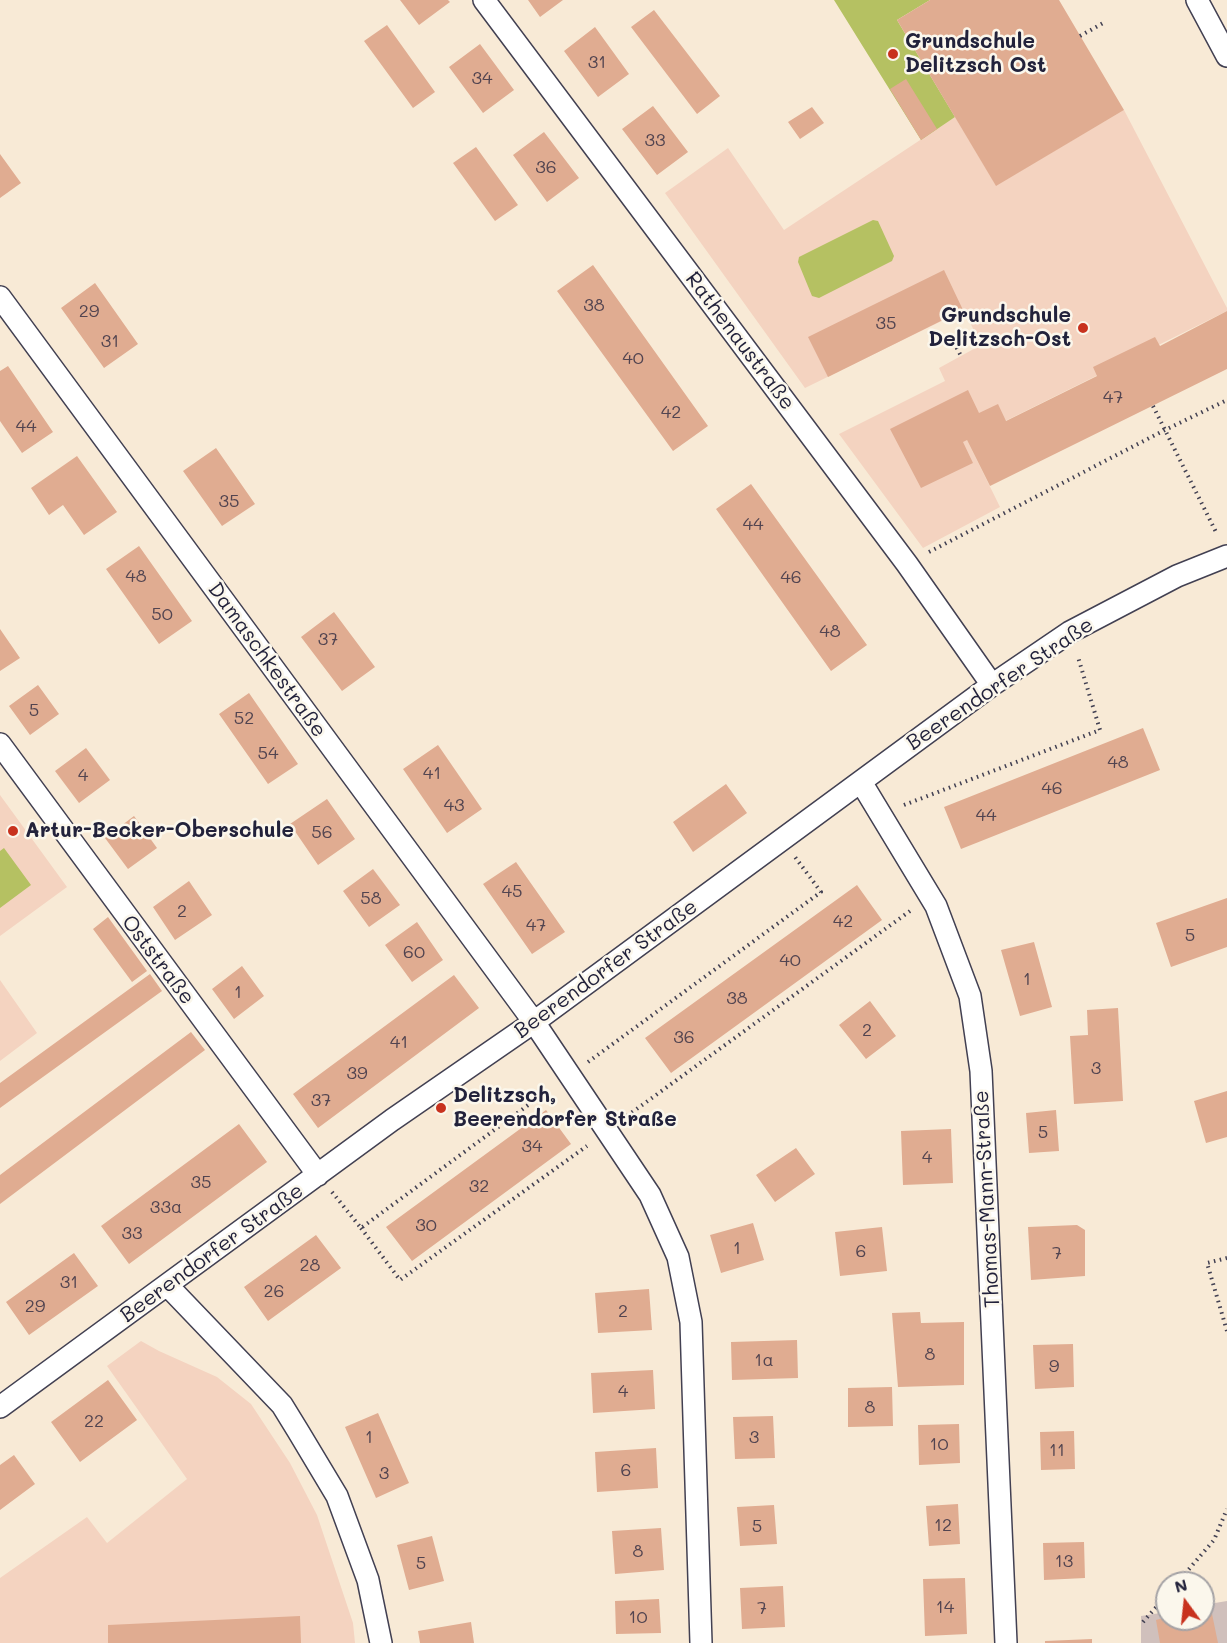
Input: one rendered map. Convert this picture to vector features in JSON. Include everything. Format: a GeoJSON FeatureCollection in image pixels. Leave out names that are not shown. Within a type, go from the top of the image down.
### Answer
{"type":"FeatureCollection","features":[{"type":"Feature","properties":{"kind":"street","name":"Rathenaustraße"},"geometry":{"type":"LineString","coordinates":[[484,0],[907,564],[992,685]]}},
{"type":"Feature","properties":{"kind":"street"},"geometry":{"type":"LineString","coordinates":[[1197,0],[1227,56]]}},
{"type":"Feature","properties":{"kind":"street","name":"Damaschkestraße"},"geometry":{"type":"LineString","coordinates":[[0,297],[7,321],[534,1022],[650,1195],[678,1257],[691,1322],[701,1643]]}},
{"type":"Feature","properties":{"kind":"street","name":"Beerendorfer Straße"},"geometry":{"type":"LineString","coordinates":[[0,1407],[392,1120],[534,1022],[992,685],[1070,632],[1177,576],[1227,557]]}},
{"type":"Feature","properties":{"kind":"street","name":"Oststraße"},"geometry":{"type":"LineString","coordinates":[[0,744],[318,1175]]}},
{"type":"Feature","properties":{"kind":"street","name":"Thomas-Mann-Straße"},"geometry":{"type":"LineString","coordinates":[[861,782],[936,906],[969,996],[981,1071],[1006,1643]]}},
{"type":"Feature","properties":{"kind":"street"},"geometry":{"type":"LineString","coordinates":[[167,1285],[282,1405],[332,1487],[368,1580],[381,1643]]}},
{"type":"Feature","properties":{"kind":"path"},"geometry":{"type":"LineString","coordinates":[[1080,36],[1105,22]]}},
{"type":"Feature","properties":{"kind":"path"},"geometry":{"type":"LineString","coordinates":[[951,338],[961,356]]}},
{"type":"Feature","properties":{"kind":"path"},"geometry":{"type":"LineString","coordinates":[[907,564],[1227,400]]}},
{"type":"Feature","properties":{"kind":"path"},"geometry":{"type":"LineString","coordinates":[[1153,406],[1227,557]]}},
{"type":"Feature","properties":{"kind":"path"},"geometry":{"type":"LineString","coordinates":[[880,814],[1100,730],[1070,632]]}},
{"type":"Feature","properties":{"kind":"path"},"geometry":{"type":"LineString","coordinates":[[361,1228],[400,1280],[930,896]]}},
{"type":"Feature","properties":{"kind":"path"},"geometry":{"type":"LineString","coordinates":[[1227,1258],[1207,1263],[1227,1331]]}},
{"type":"Feature","properties":{"kind":"path"},"geometry":{"type":"LineString","coordinates":[[1187,1571],[1214,1540],[1227,1509]]}},
{"type":"Feature","properties":{"kind":"path"},"geometry":{"type":"LineString","coordinates":[[1143,1623],[1155,1609]]}},
{"type":"Feature","properties":{"kind":"shaded area","name":"Grundschule Delitzsch-Ost"},"geometry":{"type":"Polygon","coordinates":[[[1124,110],[1227,311],[967,440],[1000,507],[923,548],[839,434],[945,381],[939,368],[981,345],[964,310],[805,388],[665,193],[728,148],[784,230],[955,117],[996,185],[1124,110]]]}},
{"type":"Feature","properties":{"kind":"shaded area","name":"Artur-Becker-Oberschule"},"geometry":{"type":"Polygon","coordinates":[[[0,795],[67,887],[0,936],[0,795]]]}},
{"type":"Feature","properties":{"kind":"shaded area"},"geometry":{"type":"Polygon","coordinates":[[[0,980],[37,1033],[0,1061],[0,980]]]}},
{"type":"Feature","properties":{"kind":"shaded area"},"geometry":{"type":"Polygon","coordinates":[[[141,1341],[217,1377],[251,1404],[290,1463],[317,1515],[353,1623],[355,1643],[0,1643],[0,1578],[87,1517],[107,1543],[187,1479],[107,1366],[141,1341]]]}},
{"type":"Feature","properties":{"kind":"shaded area"},"geometry":{"type":"Polygon","coordinates":[[[1227,1601],[1227,1643],[1141,1643],[1141,1616],[1155,1614],[1155,1631],[1215,1631],[1215,1603],[1227,1601]]]}},
{"type":"Feature","properties":{"kind":"green space","name":"Grundschule Delitzsch Ost"},"geometry":{"type":"Polygon","coordinates":[[[834,0],[930,0],[897,20],[955,117],[921,140],[834,0]]]}},
{"type":"Feature","properties":{"kind":"green space"},"geometry":{"type":"Polygon","coordinates":[[[873,220],[878,221],[894,256],[892,261],[819,298],[812,296],[798,262],[799,257],[873,220]]]}},
{"type":"Feature","properties":{"kind":"green space"},"geometry":{"type":"Polygon","coordinates":[[[4,848],[31,885],[0,908],[0,851],[4,848]]]}},
{"type":"Feature","properties":{"kind":"building"},"geometry":{"type":"Polygon","coordinates":[[[400,0],[448,0],[450,2],[419,25],[400,0]]]}},
{"type":"Feature","properties":{"kind":"building"},"geometry":{"type":"Polygon","coordinates":[[[528,0],[563,0],[540,17],[528,0]]]}},
{"type":"Feature","properties":{"kind":"building"},"geometry":{"type":"Polygon","coordinates":[[[930,0],[1059,0],[1124,110],[996,186],[897,20],[930,0]]]}},
{"type":"Feature","properties":{"kind":"building"},"geometry":{"type":"Polygon","coordinates":[[[654,10],[720,96],[697,114],[631,27],[654,10]]]}},
{"type":"Feature","properties":{"kind":"building"},"geometry":{"type":"Polygon","coordinates":[[[387,25],[435,92],[413,108],[364,41],[387,25]]]}},
{"type":"Feature","properties":{"kind":"building"},"geometry":{"type":"Polygon","coordinates":[[[595,27],[629,74],[598,97],[564,51],[595,27]]]}},
{"type":"Feature","properties":{"kind":"building"},"geometry":{"type":"Polygon","coordinates":[[[480,44],[514,90],[483,113],[449,67],[480,44]]]}},
{"type":"Feature","properties":{"kind":"building"},"geometry":{"type":"Polygon","coordinates":[[[906,79],[937,129],[921,140],[890,89],[906,79]]]}},
{"type":"Feature","properties":{"kind":"building"},"geometry":{"type":"Polygon","coordinates":[[[653,106],[688,152],[657,175],[622,129],[653,106]]]}},
{"type":"Feature","properties":{"kind":"building"},"geometry":{"type":"Polygon","coordinates":[[[812,107],[824,123],[800,139],[788,122],[812,107]]]}},
{"type":"Feature","properties":{"kind":"building"},"geometry":{"type":"Polygon","coordinates":[[[544,132],[579,178],[547,202],[513,155],[544,132]]]}},
{"type":"Feature","properties":{"kind":"building"},"geometry":{"type":"Polygon","coordinates":[[[476,147],[518,205],[495,221],[453,163],[476,147]]]}},
{"type":"Feature","properties":{"kind":"building"},"geometry":{"type":"Polygon","coordinates":[[[0,154],[21,183],[0,198],[0,154]]]}},
{"type":"Feature","properties":{"kind":"building"},"geometry":{"type":"Polygon","coordinates":[[[593,265],[708,426],[673,451],[557,291],[593,265]]]}},
{"type":"Feature","properties":{"kind":"building"},"geometry":{"type":"Polygon","coordinates":[[[944,270],[963,310],[828,377],[808,337],[944,270]]]}},
{"type":"Feature","properties":{"kind":"building"},"geometry":{"type":"Polygon","coordinates":[[[95,283],[138,344],[104,368],[61,308],[95,283]]]}},
{"type":"Feature","properties":{"kind":"building"},"geometry":{"type":"Polygon","coordinates":[[[1227,311],[1227,369],[990,486],[967,440],[963,442],[973,463],[921,488],[890,429],[968,390],[979,413],[998,404],[1006,421],[1097,376],[1093,367],[1155,337],[1160,346],[1227,311]]]}},
{"type":"Feature","properties":{"kind":"building"},"geometry":{"type":"Polygon","coordinates":[[[8,366],[53,432],[22,453],[0,421],[0,371],[8,366]]]}},
{"type":"Feature","properties":{"kind":"building"},"geometry":{"type":"Polygon","coordinates":[[[216,448],[255,504],[222,526],[183,471],[216,448]]]}},
{"type":"Feature","properties":{"kind":"building"},"geometry":{"type":"Polygon","coordinates":[[[77,456],[117,512],[84,535],[63,505],[49,515],[31,488],[77,456]]]}},
{"type":"Feature","properties":{"kind":"building"},"geometry":{"type":"Polygon","coordinates":[[[751,484],[867,645],[831,671],[716,509],[751,484]]]}},
{"type":"Feature","properties":{"kind":"building"},"geometry":{"type":"Polygon","coordinates":[[[139,546],[192,621],[159,644],[106,569],[139,546]]]}},
{"type":"Feature","properties":{"kind":"building"},"geometry":{"type":"Polygon","coordinates":[[[334,612],[375,667],[342,691],[301,637],[334,612]]]}},
{"type":"Feature","properties":{"kind":"building"},"geometry":{"type":"Polygon","coordinates":[[[0,629],[20,658],[0,671],[0,629]]]}},
{"type":"Feature","properties":{"kind":"building"},"geometry":{"type":"Polygon","coordinates":[[[38,685],[59,714],[30,735],[9,706],[38,685]]]}},
{"type":"Feature","properties":{"kind":"building"},"geometry":{"type":"Polygon","coordinates":[[[249,693],[298,764],[268,784],[219,714],[249,693]]]}},
{"type":"Feature","properties":{"kind":"building"},"geometry":{"type":"Polygon","coordinates":[[[1143,728],[1160,770],[961,849],[944,807],[1143,728]]]}},
{"type":"Feature","properties":{"kind":"building"},"geometry":{"type":"Polygon","coordinates":[[[438,745],[482,809],[447,833],[403,769],[438,745]]]}},
{"type":"Feature","properties":{"kind":"building"},"geometry":{"type":"Polygon","coordinates":[[[86,748],[110,780],[79,803],[55,771],[86,748]]]}},
{"type":"Feature","properties":{"kind":"building"},"geometry":{"type":"Polygon","coordinates":[[[726,784],[747,813],[693,852],[673,822],[726,784]]]}},
{"type":"Feature","properties":{"kind":"building"},"geometry":{"type":"Polygon","coordinates":[[[327,799],[355,839],[318,865],[290,824],[327,799]]]}},
{"type":"Feature","properties":{"kind":"building"},"geometry":{"type":"Polygon","coordinates":[[[134,816],[157,848],[128,869],[105,838],[134,816]]]}},
{"type":"Feature","properties":{"kind":"building"},"geometry":{"type":"Polygon","coordinates":[[[516,862],[565,932],[532,954],[483,884],[516,862]]]}},
{"type":"Feature","properties":{"kind":"building"},"geometry":{"type":"Polygon","coordinates":[[[373,869],[400,905],[369,927],[343,891],[373,869]]]}},
{"type":"Feature","properties":{"kind":"building"},"geometry":{"type":"Polygon","coordinates":[[[189,881],[212,915],[175,940],[153,907],[189,881]]]}},
{"type":"Feature","properties":{"kind":"building"},"geometry":{"type":"Polygon","coordinates":[[[857,885],[882,920],[671,1073],[645,1038],[857,885]]]}},
{"type":"Feature","properties":{"kind":"building"},"geometry":{"type":"Polygon","coordinates":[[[1227,898],[1227,947],[1171,967],[1156,923],[1227,898]]]}},
{"type":"Feature","properties":{"kind":"building"},"geometry":{"type":"Polygon","coordinates":[[[108,917],[147,971],[132,982],[93,929],[108,917]]]}},
{"type":"Feature","properties":{"kind":"building"},"geometry":{"type":"Polygon","coordinates":[[[417,922],[443,960],[412,982],[385,945],[417,922]]]}},
{"type":"Feature","properties":{"kind":"building"},"geometry":{"type":"Polygon","coordinates":[[[1034,942],[1052,1007],[1020,1016],[1001,950],[1034,942]]]}},
{"type":"Feature","properties":{"kind":"building"},"geometry":{"type":"Polygon","coordinates":[[[242,966],[264,996],[234,1019],[212,989],[242,966]]]}},
{"type":"Feature","properties":{"kind":"building"},"geometry":{"type":"Polygon","coordinates":[[[150,974],[162,991],[0,1108],[0,1083],[150,974]]]}},
{"type":"Feature","properties":{"kind":"building"},"geometry":{"type":"Polygon","coordinates":[[[454,975],[479,1008],[318,1128],[293,1094],[454,975]]]}},
{"type":"Feature","properties":{"kind":"building"},"geometry":{"type":"Polygon","coordinates":[[[870,1001],[896,1036],[866,1059],[839,1025],[870,1001]]]}},
{"type":"Feature","properties":{"kind":"building"},"geometry":{"type":"Polygon","coordinates":[[[1118,1008],[1123,1101],[1074,1104],[1070,1036],[1088,1035],[1087,1010],[1118,1008]]]}},
{"type":"Feature","properties":{"kind":"building"},"geometry":{"type":"Polygon","coordinates":[[[191,1032],[205,1050],[0,1204],[0,1175],[191,1032]]]}},
{"type":"Feature","properties":{"kind":"building"},"geometry":{"type":"Polygon","coordinates":[[[1227,1091],[1227,1137],[1206,1143],[1194,1101],[1227,1091]]]}},
{"type":"Feature","properties":{"kind":"building"},"geometry":{"type":"Polygon","coordinates":[[[546,1110],[571,1144],[412,1261],[386,1227],[546,1110]]]}},
{"type":"Feature","properties":{"kind":"building"},"geometry":{"type":"Polygon","coordinates":[[[1056,1110],[1059,1151],[1029,1153],[1026,1113],[1056,1110]]]}},
{"type":"Feature","properties":{"kind":"building"},"geometry":{"type":"Polygon","coordinates":[[[239,1124],[267,1162],[129,1264],[101,1226],[239,1124]]]}},
{"type":"Feature","properties":{"kind":"building"},"geometry":{"type":"Polygon","coordinates":[[[951,1129],[953,1183],[903,1185],[901,1131],[951,1129]]]}},
{"type":"Feature","properties":{"kind":"building"},"geometry":{"type":"Polygon","coordinates":[[[796,1148],[815,1174],[775,1202],[756,1175],[796,1148]]]}},
{"type":"Feature","properties":{"kind":"building"},"geometry":{"type":"Polygon","coordinates":[[[753,1223],[764,1260],[721,1273],[710,1235],[753,1223]]]}},
{"type":"Feature","properties":{"kind":"building"},"geometry":{"type":"Polygon","coordinates":[[[1077,1225],[1085,1230],[1085,1276],[1031,1280],[1028,1227],[1077,1225]]]}},
{"type":"Feature","properties":{"kind":"building"},"geometry":{"type":"Polygon","coordinates":[[[882,1227],[887,1271],[840,1276],[835,1232],[882,1227]]]}},
{"type":"Feature","properties":{"kind":"building"},"geometry":{"type":"Polygon","coordinates":[[[316,1235],[341,1268],[268,1321],[244,1287],[316,1235]]]}},
{"type":"Feature","properties":{"kind":"building"},"geometry":{"type":"Polygon","coordinates":[[[74,1253],[98,1286],[29,1335],[6,1302],[74,1253]]]}},
{"type":"Feature","properties":{"kind":"building"},"geometry":{"type":"Polygon","coordinates":[[[649,1289],[652,1330],[598,1333],[595,1293],[649,1289]]]}},
{"type":"Feature","properties":{"kind":"building"},"geometry":{"type":"Polygon","coordinates":[[[920,1312],[921,1323],[964,1322],[964,1385],[898,1387],[892,1313],[920,1312]]]}},
{"type":"Feature","properties":{"kind":"building"},"geometry":{"type":"Polygon","coordinates":[[[797,1340],[798,1378],[732,1380],[731,1342],[797,1340]]]}},
{"type":"Feature","properties":{"kind":"building"},"geometry":{"type":"Polygon","coordinates":[[[1073,1344],[1074,1387],[1035,1389],[1033,1345],[1073,1344]]]}},
{"type":"Feature","properties":{"kind":"building"},"geometry":{"type":"Polygon","coordinates":[[[653,1370],[655,1409],[593,1413],[591,1373],[653,1370]]]}},
{"type":"Feature","properties":{"kind":"building"},"geometry":{"type":"Polygon","coordinates":[[[108,1380],[137,1420],[80,1462],[51,1422],[108,1380]]]}},
{"type":"Feature","properties":{"kind":"building"},"geometry":{"type":"Polygon","coordinates":[[[892,1387],[893,1426],[848,1427],[848,1388],[892,1387]]]}},
{"type":"Feature","properties":{"kind":"building"},"geometry":{"type":"Polygon","coordinates":[[[378,1413],[409,1483],[376,1498],[345,1427],[378,1413]]]}},
{"type":"Feature","properties":{"kind":"building"},"geometry":{"type":"Polygon","coordinates":[[[773,1416],[775,1458],[735,1459],[733,1417],[773,1416]]]}},
{"type":"Feature","properties":{"kind":"building"},"geometry":{"type":"Polygon","coordinates":[[[959,1424],[960,1463],[919,1465],[918,1425],[959,1424]]]}},
{"type":"Feature","properties":{"kind":"building"},"geometry":{"type":"Polygon","coordinates":[[[1074,1431],[1075,1469],[1041,1470],[1040,1432],[1074,1431]]]}},
{"type":"Feature","properties":{"kind":"building"},"geometry":{"type":"Polygon","coordinates":[[[656,1448],[658,1488],[597,1492],[595,1452],[656,1448]]]}},
{"type":"Feature","properties":{"kind":"building"},"geometry":{"type":"Polygon","coordinates":[[[14,1455],[35,1484],[0,1510],[0,1465],[14,1455]]]}},
{"type":"Feature","properties":{"kind":"building"},"geometry":{"type":"Polygon","coordinates":[[[958,1504],[960,1544],[929,1546],[926,1506],[958,1504]]]}},
{"type":"Feature","properties":{"kind":"building"},"geometry":{"type":"Polygon","coordinates":[[[774,1505],[777,1544],[740,1546],[737,1507],[774,1505]]]}},
{"type":"Feature","properties":{"kind":"building"},"geometry":{"type":"Polygon","coordinates":[[[661,1528],[664,1570],[615,1574],[612,1531],[661,1528]]]}},
{"type":"Feature","properties":{"kind":"building"},"geometry":{"type":"Polygon","coordinates":[[[432,1536],[444,1581],[409,1590],[397,1545],[432,1536]]]}},
{"type":"Feature","properties":{"kind":"building"},"geometry":{"type":"Polygon","coordinates":[[[1084,1542],[1085,1578],[1044,1580],[1043,1543],[1084,1542]]]}},
{"type":"Feature","properties":{"kind":"building"},"geometry":{"type":"Polygon","coordinates":[[[965,1578],[967,1634],[925,1636],[923,1579],[965,1578]]]}},
{"type":"Feature","properties":{"kind":"building"},"geometry":{"type":"Polygon","coordinates":[[[783,1586],[785,1627],[742,1629],[740,1588],[783,1586]]]}},
{"type":"Feature","properties":{"kind":"building"},"geometry":{"type":"Polygon","coordinates":[[[659,1599],[661,1633],[616,1634],[615,1601],[659,1599]]]}},
{"type":"Feature","properties":{"kind":"building"},"geometry":{"type":"Polygon","coordinates":[[[300,1616],[301,1643],[108,1643],[108,1625],[300,1616]]]}},
{"type":"Feature","properties":{"kind":"building"},"geometry":{"type":"Polygon","coordinates":[[[471,1622],[474,1643],[420,1643],[418,1631],[471,1622]]]}},
{"type":"Feature","properties":{"kind":"building"},"geometry":{"type":"Polygon","coordinates":[[[1215,1628],[1218,1643],[1160,1643],[1158,1631],[1215,1631],[1215,1628]]]}},
{"type":"Feature","properties":{"kind":"building"},"geometry":{"type":"Polygon","coordinates":[[[1092,1639],[1092,1643],[1045,1643],[1045,1641],[1092,1639]]]}},
{"type":"Feature","properties":{"kind":"place","name":"Grundschule Delitzsch Ost"},"geometry":{"type":"Point","coordinates":[893,54]}},
{"type":"Feature","properties":{"kind":"place","name":"Grundschule Delitzsch-Ost"},"geometry":{"type":"Point","coordinates":[1083,328]}},
{"type":"Feature","properties":{"kind":"place","name":"Artur-Becker-Oberschule"},"geometry":{"type":"Point","coordinates":[13,831]}},
{"type":"Feature","properties":{"kind":"place","name":"Delitzsch, Beerendorfer Straße"},"geometry":{"type":"Point","coordinates":[441,1108]}}]}
